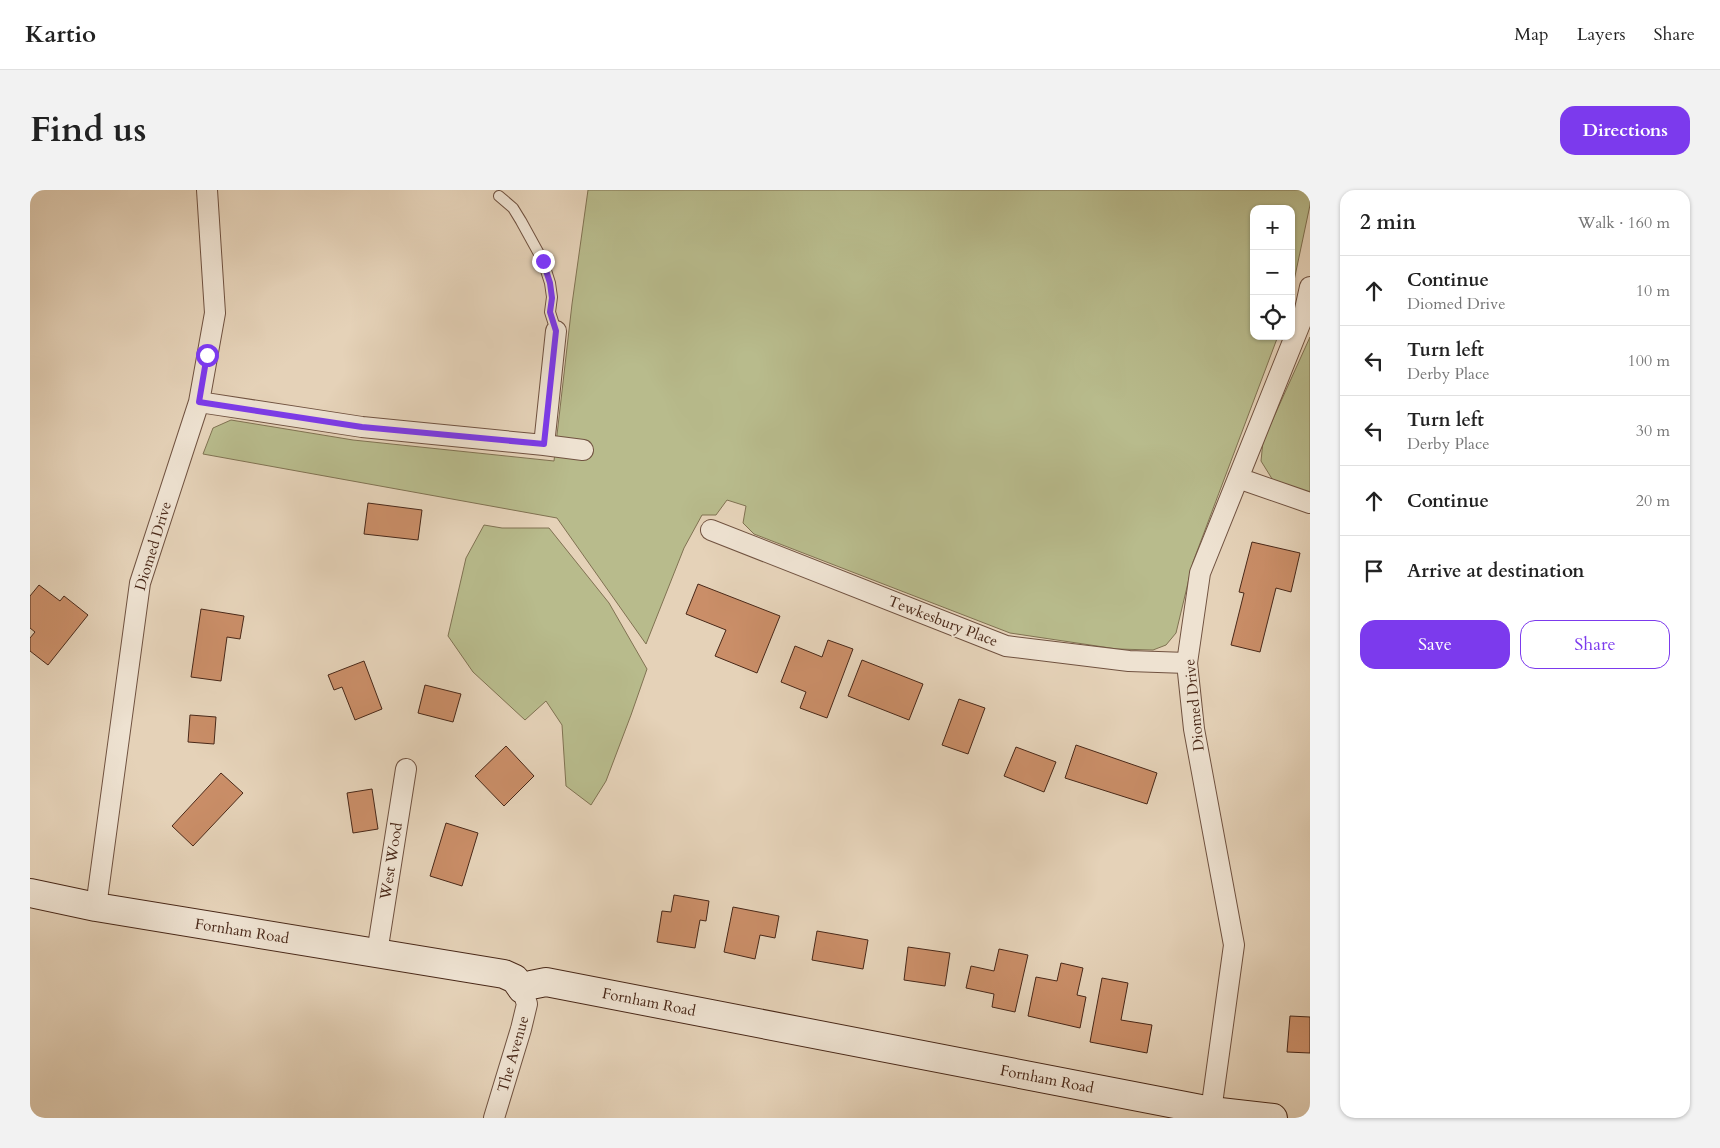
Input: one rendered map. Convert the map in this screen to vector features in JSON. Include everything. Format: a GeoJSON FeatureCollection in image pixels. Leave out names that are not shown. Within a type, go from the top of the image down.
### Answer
{"type":"FeatureCollection","features":[{"type":"Feature","properties":{"kind":"street","name":"Diomed Drive"},"geometry":{"type":"LineString","coordinates":[[96,907],[140,583],[199,402],[215,313],[207,190]]}},
{"type":"Feature","properties":{"kind":"street","name":"Diomed Drive"},"geometry":{"type":"LineString","coordinates":[[1211,1111],[1234,945],[1194,729],[1187,663],[1200,573],[1304,314],[1310,287]]}},
{"type":"Feature","properties":{"kind":"street"},"geometry":{"type":"LineString","coordinates":[[544,444],[556,331]]}},
{"type":"Feature","properties":{"kind":"street"},"geometry":{"type":"LineString","coordinates":[[199,402],[362,427],[544,444],[584,450]]}},
{"type":"Feature","properties":{"kind":"street"},"geometry":{"type":"LineString","coordinates":[[1238,478],[1310,503]]}},
{"type":"Feature","properties":{"kind":"street","name":"Tewkesbury Place"},"geometry":{"type":"LineString","coordinates":[[711,530],[1006,646],[1129,661],[1187,663]]}},
{"type":"Feature","properties":{"kind":"street","name":"West Wood"},"geometry":{"type":"LineString","coordinates":[[377,953],[406,769]]}},
{"type":"Feature","properties":{"kind":"street","name":"Fornham Road"},"geometry":{"type":"LineString","coordinates":[[30,893],[96,907],[504,974],[515,979],[522,989],[546,982],[1211,1111],[1273,1118]]}},
{"type":"Feature","properties":{"kind":"street","name":"The Avenue"},"geometry":{"type":"LineString","coordinates":[[494,1118],[527,1004],[522,989]]}},
{"type":"Feature","properties":{"kind":"lane"},"geometry":{"type":"LineString","coordinates":[[499,196],[513,208],[543,261],[550,283],[552,298],[550,312],[556,331]]}},
{"type":"Feature","properties":{"kind":"green space"},"geometry":{"type":"Polygon","coordinates":[[[588,190],[1310,190],[1310,205],[1295,276],[1295,205],[1250,205],[1250,340],[1276,340],[1193,562],[1176,633],[1166,645],[1153,650],[1117,649],[1010,633],[754,534],[743,523],[746,506],[727,500],[716,515],[702,515],[684,548],[646,644],[557,518],[203,454],[213,428],[231,420],[353,440],[554,461],[572,304],[588,190]]]}},
{"type":"Feature","properties":{"kind":"green space"},"geometry":{"type":"Polygon","coordinates":[[[1310,337],[1310,496],[1274,482],[1261,461],[1263,441],[1310,337]]]}},
{"type":"Feature","properties":{"kind":"green space"},"geometry":{"type":"Polygon","coordinates":[[[484,525],[502,528],[549,528],[609,603],[647,669],[606,781],[591,805],[566,786],[562,725],[546,701],[525,720],[473,672],[448,636],[466,558],[484,525]]]}},
{"type":"Feature","properties":{"kind":"building"},"geometry":{"type":"Polygon","coordinates":[[[368,503],[422,510],[418,540],[364,534],[368,503]]]}},
{"type":"Feature","properties":{"kind":"building"},"geometry":{"type":"Polygon","coordinates":[[[1252,542],[1300,553],[1291,592],[1276,588],[1260,652],[1231,645],[1244,593],[1239,592],[1252,542]]]}},
{"type":"Feature","properties":{"kind":"building"},"geometry":{"type":"Polygon","coordinates":[[[698,584],[780,616],[757,673],[715,656],[726,630],[686,614],[698,584]]]}},
{"type":"Feature","properties":{"kind":"building"},"geometry":{"type":"Polygon","coordinates":[[[39,585],[60,601],[64,596],[88,615],[48,665],[30,651],[30,638],[35,632],[30,628],[30,596],[39,585]]]}},
{"type":"Feature","properties":{"kind":"building"},"geometry":{"type":"Polygon","coordinates":[[[201,609],[244,616],[240,639],[227,637],[221,681],[191,677],[201,609]]]}},
{"type":"Feature","properties":{"kind":"building"},"geometry":{"type":"Polygon","coordinates":[[[828,640],[853,649],[827,718],[800,708],[806,692],[781,682],[795,646],[822,657],[828,640]]]}},
{"type":"Feature","properties":{"kind":"building"},"geometry":{"type":"Polygon","coordinates":[[[862,660],[923,684],[909,720],[848,696],[862,660]]]}},
{"type":"Feature","properties":{"kind":"building"},"geometry":{"type":"Polygon","coordinates":[[[364,661],[382,709],[355,720],[342,687],[334,690],[328,675],[364,661]]]}},
{"type":"Feature","properties":{"kind":"building"},"geometry":{"type":"Polygon","coordinates":[[[425,685],[461,694],[453,722],[418,713],[425,685]]]}},
{"type":"Feature","properties":{"kind":"building"},"geometry":{"type":"Polygon","coordinates":[[[959,699],[985,708],[968,754],[942,745],[959,699]]]}},
{"type":"Feature","properties":{"kind":"building"},"geometry":{"type":"Polygon","coordinates":[[[190,715],[216,717],[214,744],[188,742],[190,715]]]}},
{"type":"Feature","properties":{"kind":"building"},"geometry":{"type":"Polygon","coordinates":[[[1076,745],[1157,773],[1147,804],[1065,778],[1076,745]]]}},
{"type":"Feature","properties":{"kind":"building"},"geometry":{"type":"Polygon","coordinates":[[[506,746],[534,776],[504,806],[475,776],[506,746]]]}},
{"type":"Feature","properties":{"kind":"building"},"geometry":{"type":"Polygon","coordinates":[[[1016,747],[1056,762],[1044,792],[1004,776],[1016,747]]]}},
{"type":"Feature","properties":{"kind":"building"},"geometry":{"type":"Polygon","coordinates":[[[221,773],[243,793],[193,846],[172,826],[221,773]]]}},
{"type":"Feature","properties":{"kind":"building"},"geometry":{"type":"Polygon","coordinates":[[[372,789],[378,829],[353,833],[347,793],[372,789]]]}},
{"type":"Feature","properties":{"kind":"building"},"geometry":{"type":"Polygon","coordinates":[[[446,823],[478,833],[462,886],[430,876],[446,823]]]}},
{"type":"Feature","properties":{"kind":"building"},"geometry":{"type":"Polygon","coordinates":[[[674,895],[709,901],[706,921],[700,920],[695,948],[657,942],[662,911],[671,912],[674,895]]]}},
{"type":"Feature","properties":{"kind":"building"},"geometry":{"type":"Polygon","coordinates":[[[733,907],[779,916],[775,938],[760,935],[755,959],[724,952],[733,907]]]}},
{"type":"Feature","properties":{"kind":"building"},"geometry":{"type":"Polygon","coordinates":[[[817,931],[868,940],[863,969],[812,960],[817,931]]]}},
{"type":"Feature","properties":{"kind":"building"},"geometry":{"type":"Polygon","coordinates":[[[908,947],[950,953],[945,986],[904,980],[908,947]]]}},
{"type":"Feature","properties":{"kind":"building"},"geometry":{"type":"Polygon","coordinates":[[[999,949],[1028,955],[1015,1012],[992,1007],[994,994],[966,988],[971,966],[994,971],[999,949]]]}},
{"type":"Feature","properties":{"kind":"building"},"geometry":{"type":"Polygon","coordinates":[[[1061,963],[1083,968],[1077,995],[1086,997],[1080,1028],[1028,1016],[1036,977],[1057,981],[1061,963]]]}},
{"type":"Feature","properties":{"kind":"building"},"geometry":{"type":"Polygon","coordinates":[[[1102,978],[1128,983],[1121,1020],[1152,1025],[1147,1053],[1090,1042],[1102,978]]]}},
{"type":"Feature","properties":{"kind":"building"},"geometry":{"type":"Polygon","coordinates":[[[1290,1016],[1310,1017],[1310,1053],[1287,1052],[1290,1016]]]}},
{"type":"Feature","properties":{"kind":"route"},"geometry":{"type":"LineString","coordinates":[[207,355],[199,402],[362,427],[544,444],[556,331],[550,312],[552,298],[550,283],[543,261]]}}]}
